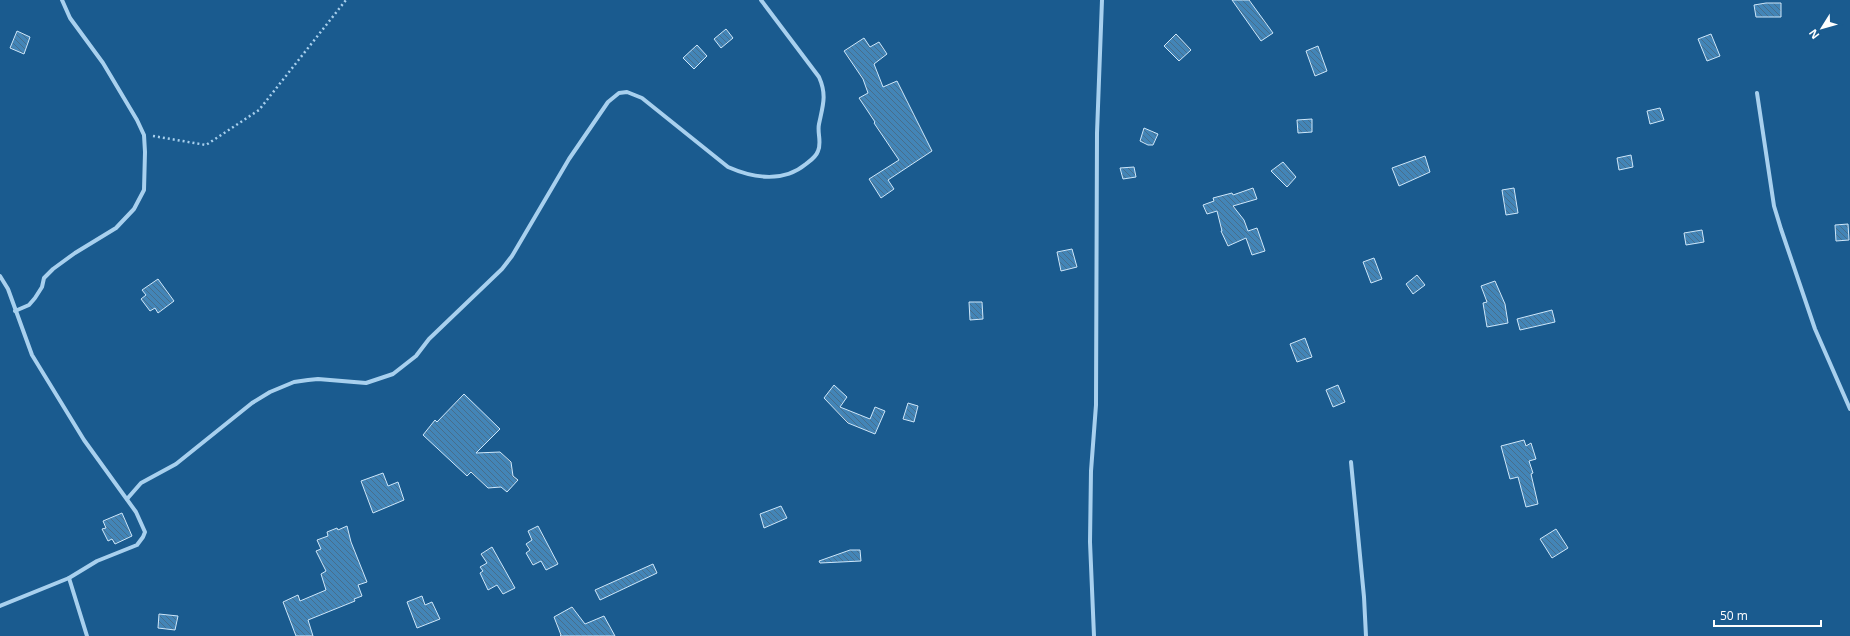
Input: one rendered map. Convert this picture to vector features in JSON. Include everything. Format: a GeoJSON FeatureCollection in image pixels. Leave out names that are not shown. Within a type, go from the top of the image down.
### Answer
{"type":"FeatureCollection","features":[{"type":"Feature","properties":{"kind":"street"},"geometry":{"type":"LineString","coordinates":[[15,312],[32,302],[39,292],[44,278],[53,269],[75,252],[116,228],[134,209],[144,190],[144,135],[122,93],[103,63],[70,18],[62,0]]}},
{"type":"Feature","properties":{"kind":"street"},"geometry":{"type":"LineString","coordinates":[[127,499],[141,483],[176,464],[252,403],[270,392],[294,382],[318,379],[366,383],[393,374],[410,363],[430,339],[502,269],[512,256],[570,159],[608,102],[619,93],[626,92],[642,98],[728,167],[744,174],[785,176],[795,172],[812,160],[818,151],[820,141],[818,127],[825,97],[824,87],[819,77],[761,0]]}},
{"type":"Feature","properties":{"kind":"street"},"geometry":{"type":"LineString","coordinates":[[1094,636],[1090,542],[1091,471],[1096,405],[1097,133],[1102,0]]}},
{"type":"Feature","properties":{"kind":"street"},"geometry":{"type":"LineString","coordinates":[[1757,93],[1774,206],[1815,329],[1850,409]]}},
{"type":"Feature","properties":{"kind":"street"},"geometry":{"type":"LineString","coordinates":[[0,276],[8,289],[15,312],[32,355],[84,440],[127,499],[142,523],[145,532],[137,545],[96,561],[69,578],[0,606]]}},
{"type":"Feature","properties":{"kind":"street"},"geometry":{"type":"LineString","coordinates":[[1351,462],[1364,597],[1366,636]]}},
{"type":"Feature","properties":{"kind":"street"},"geometry":{"type":"LineString","coordinates":[[69,578],[87,636]]}},
{"type":"Feature","properties":{"kind":"path"},"geometry":{"type":"LineString","coordinates":[[144,135],[206,145],[259,110],[346,0]]}},
{"type":"Feature","properties":{"kind":"building"},"geometry":{"type":"Polygon","coordinates":[[[1232,0],[1249,0],[1273,33],[1261,41],[1232,0]]]}},
{"type":"Feature","properties":{"kind":"building"},"geometry":{"type":"Polygon","coordinates":[[[1781,3],[1781,17],[1756,17],[1754,5],[1781,3]]]}},
{"type":"Feature","properties":{"kind":"building"},"geometry":{"type":"Polygon","coordinates":[[[726,29],[733,38],[721,48],[714,39],[726,29]]]}},
{"type":"Feature","properties":{"kind":"building"},"geometry":{"type":"Polygon","coordinates":[[[17,31],[30,37],[24,54],[10,48],[17,31]]]}},
{"type":"Feature","properties":{"kind":"building"},"geometry":{"type":"Polygon","coordinates":[[[1176,34],[1191,50],[1179,61],[1164,46],[1176,34]]]}},
{"type":"Feature","properties":{"kind":"building"},"geometry":{"type":"Polygon","coordinates":[[[1711,34],[1720,56],[1707,61],[1698,39],[1711,34]]]}},
{"type":"Feature","properties":{"kind":"building"},"geometry":{"type":"Polygon","coordinates":[[[864,38],[870,47],[879,42],[887,54],[874,64],[883,87],[897,81],[932,151],[888,180],[894,189],[881,198],[869,179],[899,160],[859,98],[868,93],[863,79],[844,51],[864,38]]]}},
{"type":"Feature","properties":{"kind":"building"},"geometry":{"type":"Polygon","coordinates":[[[697,45],[707,56],[694,69],[683,58],[697,45]]]}},
{"type":"Feature","properties":{"kind":"building"},"geometry":{"type":"Polygon","coordinates":[[[1318,46],[1327,71],[1315,76],[1306,51],[1318,46]]]}},
{"type":"Feature","properties":{"kind":"building"},"geometry":{"type":"Polygon","coordinates":[[[1660,108],[1664,120],[1650,124],[1647,111],[1660,108]]]}},
{"type":"Feature","properties":{"kind":"building"},"geometry":{"type":"Polygon","coordinates":[[[1312,119],[1312,132],[1298,133],[1297,120],[1312,119]]]}},
{"type":"Feature","properties":{"kind":"building"},"geometry":{"type":"Polygon","coordinates":[[[1144,128],[1158,134],[1153,145],[1148,145],[1140,141],[1144,128]]]}},
{"type":"Feature","properties":{"kind":"building"},"geometry":{"type":"Polygon","coordinates":[[[1631,155],[1633,167],[1619,170],[1617,158],[1631,155]]]}},
{"type":"Feature","properties":{"kind":"building"},"geometry":{"type":"Polygon","coordinates":[[[1425,156],[1430,172],[1399,186],[1392,168],[1425,156]]]}},
{"type":"Feature","properties":{"kind":"building"},"geometry":{"type":"Polygon","coordinates":[[[1283,162],[1296,177],[1287,187],[1271,171],[1283,162]]]}},
{"type":"Feature","properties":{"kind":"building"},"geometry":{"type":"Polygon","coordinates":[[[1134,167],[1136,177],[1123,179],[1120,168],[1134,167]]]}},
{"type":"Feature","properties":{"kind":"building"},"geometry":{"type":"Polygon","coordinates":[[[1253,188],[1257,199],[1233,206],[1244,220],[1248,231],[1257,228],[1265,251],[1252,255],[1246,238],[1228,246],[1221,231],[1217,211],[1207,214],[1203,205],[1214,201],[1213,198],[1232,193],[1233,195],[1253,188]]]}},
{"type":"Feature","properties":{"kind":"building"},"geometry":{"type":"Polygon","coordinates":[[[1514,188],[1518,213],[1506,215],[1502,190],[1514,188]]]}},
{"type":"Feature","properties":{"kind":"building"},"geometry":{"type":"Polygon","coordinates":[[[1848,224],[1849,240],[1836,241],[1835,225],[1848,224]]]}},
{"type":"Feature","properties":{"kind":"building"},"geometry":{"type":"Polygon","coordinates":[[[1702,230],[1704,242],[1686,245],[1684,233],[1702,230]]]}},
{"type":"Feature","properties":{"kind":"building"},"geometry":{"type":"Polygon","coordinates":[[[1072,249],[1077,267],[1061,271],[1057,252],[1072,249]]]}},
{"type":"Feature","properties":{"kind":"building"},"geometry":{"type":"Polygon","coordinates":[[[1374,258],[1382,279],[1371,283],[1363,262],[1374,258]]]}},
{"type":"Feature","properties":{"kind":"building"},"geometry":{"type":"Polygon","coordinates":[[[1417,275],[1425,285],[1413,294],[1406,284],[1417,275]]]}},
{"type":"Feature","properties":{"kind":"building"},"geometry":{"type":"Polygon","coordinates":[[[158,279],[174,301],[158,313],[155,308],[150,311],[141,299],[146,295],[142,290],[158,279]]]}},
{"type":"Feature","properties":{"kind":"building"},"geometry":{"type":"Polygon","coordinates":[[[1495,281],[1505,304],[1508,323],[1487,327],[1483,303],[1487,302],[1481,286],[1495,281]]]}},
{"type":"Feature","properties":{"kind":"building"},"geometry":{"type":"Polygon","coordinates":[[[969,302],[982,302],[983,319],[970,320],[969,302]]]}},
{"type":"Feature","properties":{"kind":"building"},"geometry":{"type":"Polygon","coordinates":[[[1552,310],[1555,322],[1520,330],[1517,319],[1552,310]]]}},
{"type":"Feature","properties":{"kind":"building"},"geometry":{"type":"Polygon","coordinates":[[[1305,338],[1312,357],[1297,362],[1290,344],[1305,338]]]}},
{"type":"Feature","properties":{"kind":"building"},"geometry":{"type":"Polygon","coordinates":[[[834,385],[847,397],[840,407],[870,419],[875,407],[885,411],[875,434],[848,423],[824,398],[834,385]]]}},
{"type":"Feature","properties":{"kind":"building"},"geometry":{"type":"Polygon","coordinates":[[[1338,385],[1345,402],[1333,407],[1326,390],[1338,385]]]}},
{"type":"Feature","properties":{"kind":"building"},"geometry":{"type":"Polygon","coordinates":[[[464,394],[500,429],[476,453],[500,452],[511,462],[513,476],[518,480],[507,492],[501,487],[488,488],[471,472],[467,476],[423,435],[435,420],[437,422],[464,394]]]}},
{"type":"Feature","properties":{"kind":"building"},"geometry":{"type":"Polygon","coordinates":[[[908,403],[918,406],[914,422],[903,419],[908,403]]]}},
{"type":"Feature","properties":{"kind":"building"},"geometry":{"type":"Polygon","coordinates":[[[1524,440],[1526,446],[1531,443],[1536,459],[1529,461],[1533,473],[1531,474],[1538,504],[1526,507],[1518,477],[1510,479],[1501,446],[1524,440]]]}},
{"type":"Feature","properties":{"kind":"building"},"geometry":{"type":"Polygon","coordinates":[[[383,473],[388,486],[398,482],[404,500],[373,513],[361,481],[383,473]]]}},
{"type":"Feature","properties":{"kind":"building"},"geometry":{"type":"Polygon","coordinates":[[[781,506],[787,518],[764,528],[760,514],[781,506]]]}},
{"type":"Feature","properties":{"kind":"building"},"geometry":{"type":"Polygon","coordinates":[[[122,513],[132,536],[115,544],[112,539],[108,541],[102,529],[106,528],[103,521],[122,513]]]}},
{"type":"Feature","properties":{"kind":"building"},"geometry":{"type":"Polygon","coordinates":[[[347,526],[351,542],[367,582],[358,585],[362,596],[354,599],[355,601],[308,620],[313,636],[296,636],[283,602],[298,595],[300,601],[326,590],[321,574],[326,571],[316,551],[321,549],[317,540],[328,536],[327,532],[337,528],[338,530],[347,526]]]}},
{"type":"Feature","properties":{"kind":"building"},"geometry":{"type":"Polygon","coordinates":[[[538,526],[558,564],[546,570],[541,561],[533,565],[526,553],[530,550],[526,544],[532,540],[528,531],[538,526]]]}},
{"type":"Feature","properties":{"kind":"building"},"geometry":{"type":"Polygon","coordinates":[[[1556,529],[1568,548],[1552,558],[1540,539],[1556,529]]]}},
{"type":"Feature","properties":{"kind":"building"},"geometry":{"type":"Polygon","coordinates":[[[492,547],[515,588],[503,594],[497,585],[488,590],[480,573],[483,571],[480,567],[487,563],[481,554],[492,547]]]}},
{"type":"Feature","properties":{"kind":"building"},"geometry":{"type":"Polygon","coordinates":[[[850,550],[860,550],[861,561],[820,563],[819,561],[850,550]]]}},
{"type":"Feature","properties":{"kind":"building"},"geometry":{"type":"Polygon","coordinates":[[[653,564],[657,573],[600,600],[595,590],[653,564]]]}},
{"type":"Feature","properties":{"kind":"building"},"geometry":{"type":"Polygon","coordinates":[[[422,596],[425,605],[432,602],[440,619],[417,628],[407,602],[422,596]]]}},
{"type":"Feature","properties":{"kind":"building"},"geometry":{"type":"Polygon","coordinates":[[[572,607],[585,624],[604,616],[615,636],[560,636],[561,635],[554,617],[572,607]]]}},
{"type":"Feature","properties":{"kind":"building"},"geometry":{"type":"Polygon","coordinates":[[[159,614],[178,616],[175,630],[158,628],[159,614]]]}}]}
